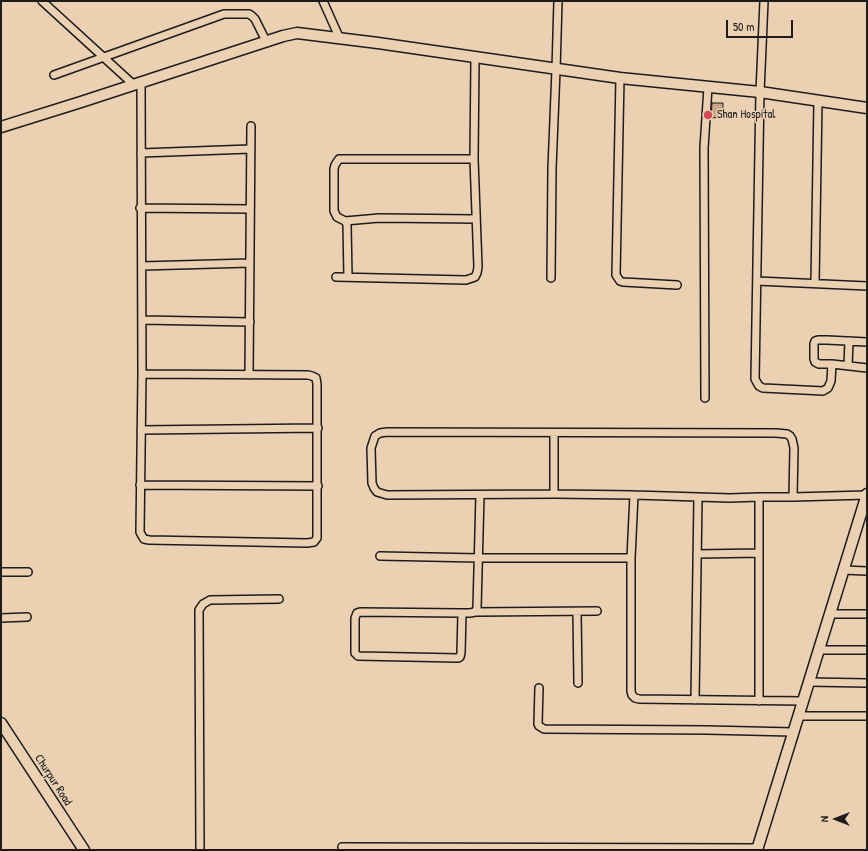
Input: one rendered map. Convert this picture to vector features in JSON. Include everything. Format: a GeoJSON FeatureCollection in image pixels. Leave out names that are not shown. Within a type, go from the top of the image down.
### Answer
{"type":"FeatureCollection","features":[{"type":"Feature","properties":{"kind":"street"},"geometry":{"type":"LineString","coordinates":[[42,1],[105,58],[138,84],[141,154],[140,208],[142,266],[140,485],[140,532],[142,536],[144,539],[149,540],[307,544],[314,542],[317,538],[318,486],[316,378],[308,375],[142,374]]}},
{"type":"Feature","properties":{"kind":"street"},"geometry":{"type":"LineString","coordinates":[[323,1],[340,39]]}},
{"type":"Feature","properties":{"kind":"street"},"geometry":{"type":"LineString","coordinates":[[551,278],[552,168],[558,1]]}},
{"type":"Feature","properties":{"kind":"street"},"geometry":{"type":"LineString","coordinates":[[764,1],[760,92],[755,379],[759,386],[763,388],[823,391],[828,388],[831,381],[832,364]]}},
{"type":"Feature","properties":{"kind":"street"},"geometry":{"type":"LineString","coordinates":[[54,76],[224,14],[249,14],[255,19],[266,41]]}},
{"type":"Feature","properties":{"kind":"street"},"geometry":{"type":"LineString","coordinates":[[1,127],[138,84],[266,41],[297,34],[378,43],[556,70],[760,92],[867,108]]}},
{"type":"Feature","properties":{"kind":"street"},"geometry":{"type":"LineString","coordinates":[[336,277],[466,280],[475,277],[478,267],[474,159],[475,58]]}},
{"type":"Feature","properties":{"kind":"street"},"geometry":{"type":"LineString","coordinates":[[620,78],[616,275],[620,281],[623,282],[678,285]]}},
{"type":"Feature","properties":{"kind":"street"},"geometry":{"type":"LineString","coordinates":[[705,398],[704,148],[708,87]]}},
{"type":"Feature","properties":{"kind":"street"},"geometry":{"type":"LineString","coordinates":[[815,283],[818,101]]}},
{"type":"Feature","properties":{"kind":"street"},"geometry":{"type":"LineString","coordinates":[[249,375],[251,126]]}},
{"type":"Feature","properties":{"kind":"street"},"geometry":{"type":"LineString","coordinates":[[141,154],[250,149]]}},
{"type":"Feature","properties":{"kind":"street"},"geometry":{"type":"LineString","coordinates":[[474,159],[339,159],[334,169],[334,211],[337,217],[345,221],[379,218],[476,219]]}},
{"type":"Feature","properties":{"kind":"street"},"geometry":{"type":"LineString","coordinates":[[140,208],[250,209]]}},
{"type":"Feature","properties":{"kind":"street"},"geometry":{"type":"LineString","coordinates":[[345,221],[347,226],[348,277]]}},
{"type":"Feature","properties":{"kind":"street"},"geometry":{"type":"LineString","coordinates":[[142,266],[250,264]]}},
{"type":"Feature","properties":{"kind":"street"},"geometry":{"type":"LineString","coordinates":[[757,281],[867,286]]}},
{"type":"Feature","properties":{"kind":"street"},"geometry":{"type":"LineString","coordinates":[[142,320],[250,322]]}},
{"type":"Feature","properties":{"kind":"street"},"geometry":{"type":"LineString","coordinates":[[867,342],[818,340],[814,344],[814,359],[815,362],[819,364],[867,368]]}},
{"type":"Feature","properties":{"kind":"street"},"geometry":{"type":"LineString","coordinates":[[848,366],[849,341]]}},
{"type":"Feature","properties":{"kind":"street"},"geometry":{"type":"LineString","coordinates":[[141,430],[318,428]]}},
{"type":"Feature","properties":{"kind":"street"},"geometry":{"type":"LineString","coordinates":[[342,847],[448,849],[757,849],[867,495],[759,498],[554,494],[387,495],[377,492],[372,483],[371,448],[375,436],[380,433],[387,432],[787,434],[792,439],[794,448],[793,497]]}},
{"type":"Feature","properties":{"kind":"street"},"geometry":{"type":"LineString","coordinates":[[554,433],[554,494]]}},
{"type":"Feature","properties":{"kind":"street"},"geometry":{"type":"LineString","coordinates":[[140,485],[318,486]]}},
{"type":"Feature","properties":{"kind":"street"},"geometry":{"type":"LineString","coordinates":[[475,612],[477,608],[480,494]]}},
{"type":"Feature","properties":{"kind":"street"},"geometry":{"type":"LineString","coordinates":[[634,495],[631,558],[630,692],[632,695],[639,699],[803,701]]}},
{"type":"Feature","properties":{"kind":"street"},"geometry":{"type":"LineString","coordinates":[[695,700],[698,497]]}},
{"type":"Feature","properties":{"kind":"street"},"geometry":{"type":"LineString","coordinates":[[759,498],[759,701]]}},
{"type":"Feature","properties":{"kind":"street"},"geometry":{"type":"LineString","coordinates":[[697,554],[759,553]]}},
{"type":"Feature","properties":{"kind":"street"},"geometry":{"type":"LineString","coordinates":[[380,556],[479,558],[631,558]]}},
{"type":"Feature","properties":{"kind":"street"},"geometry":{"type":"LineString","coordinates":[[843,570],[867,571]]}},
{"type":"Feature","properties":{"kind":"street"},"geometry":{"type":"LineString","coordinates":[[1,572],[28,572]]}},
{"type":"Feature","properties":{"kind":"street"},"geometry":{"type":"LineString","coordinates":[[200,850],[199,610],[203,604],[210,600],[279,599]]}},
{"type":"Feature","properties":{"kind":"street"},"geometry":{"type":"LineString","coordinates":[[462,613],[461,653],[458,658],[358,656],[355,653],[355,618],[357,613],[360,612],[462,613],[470,614],[475,612],[597,611]]}},
{"type":"Feature","properties":{"kind":"street"},"geometry":{"type":"LineString","coordinates":[[577,612],[578,683]]}},
{"type":"Feature","properties":{"kind":"street"},"geometry":{"type":"LineString","coordinates":[[829,614],[867,614]]}},
{"type":"Feature","properties":{"kind":"street"},"geometry":{"type":"LineString","coordinates":[[1,618],[27,617]]}},
{"type":"Feature","properties":{"kind":"street"},"geometry":{"type":"LineString","coordinates":[[818,650],[867,650]]}},
{"type":"Feature","properties":{"kind":"street"},"geometry":{"type":"LineString","coordinates":[[809,682],[867,683]]}},
{"type":"Feature","properties":{"kind":"street"},"geometry":{"type":"LineString","coordinates":[[539,688],[538,724],[544,729],[794,732]]}},
{"type":"Feature","properties":{"kind":"street"},"geometry":{"type":"LineString","coordinates":[[798,716],[867,716]]}},
{"type":"Feature","properties":{"kind":"street","name":"Churpur Road"},"geometry":{"type":"LineString","coordinates":[[1,723],[84,850]]}},
{"type":"Feature","properties":{"kind":"building"},"geometry":{"type":"Polygon","coordinates":[[[712,103],[723,103],[723,117],[711,118],[712,103]]]}},
{"type":"Feature","properties":{"kind":"place","name":"Shan Hospital"},"geometry":{"type":"Point","coordinates":[708,115]}}]}
